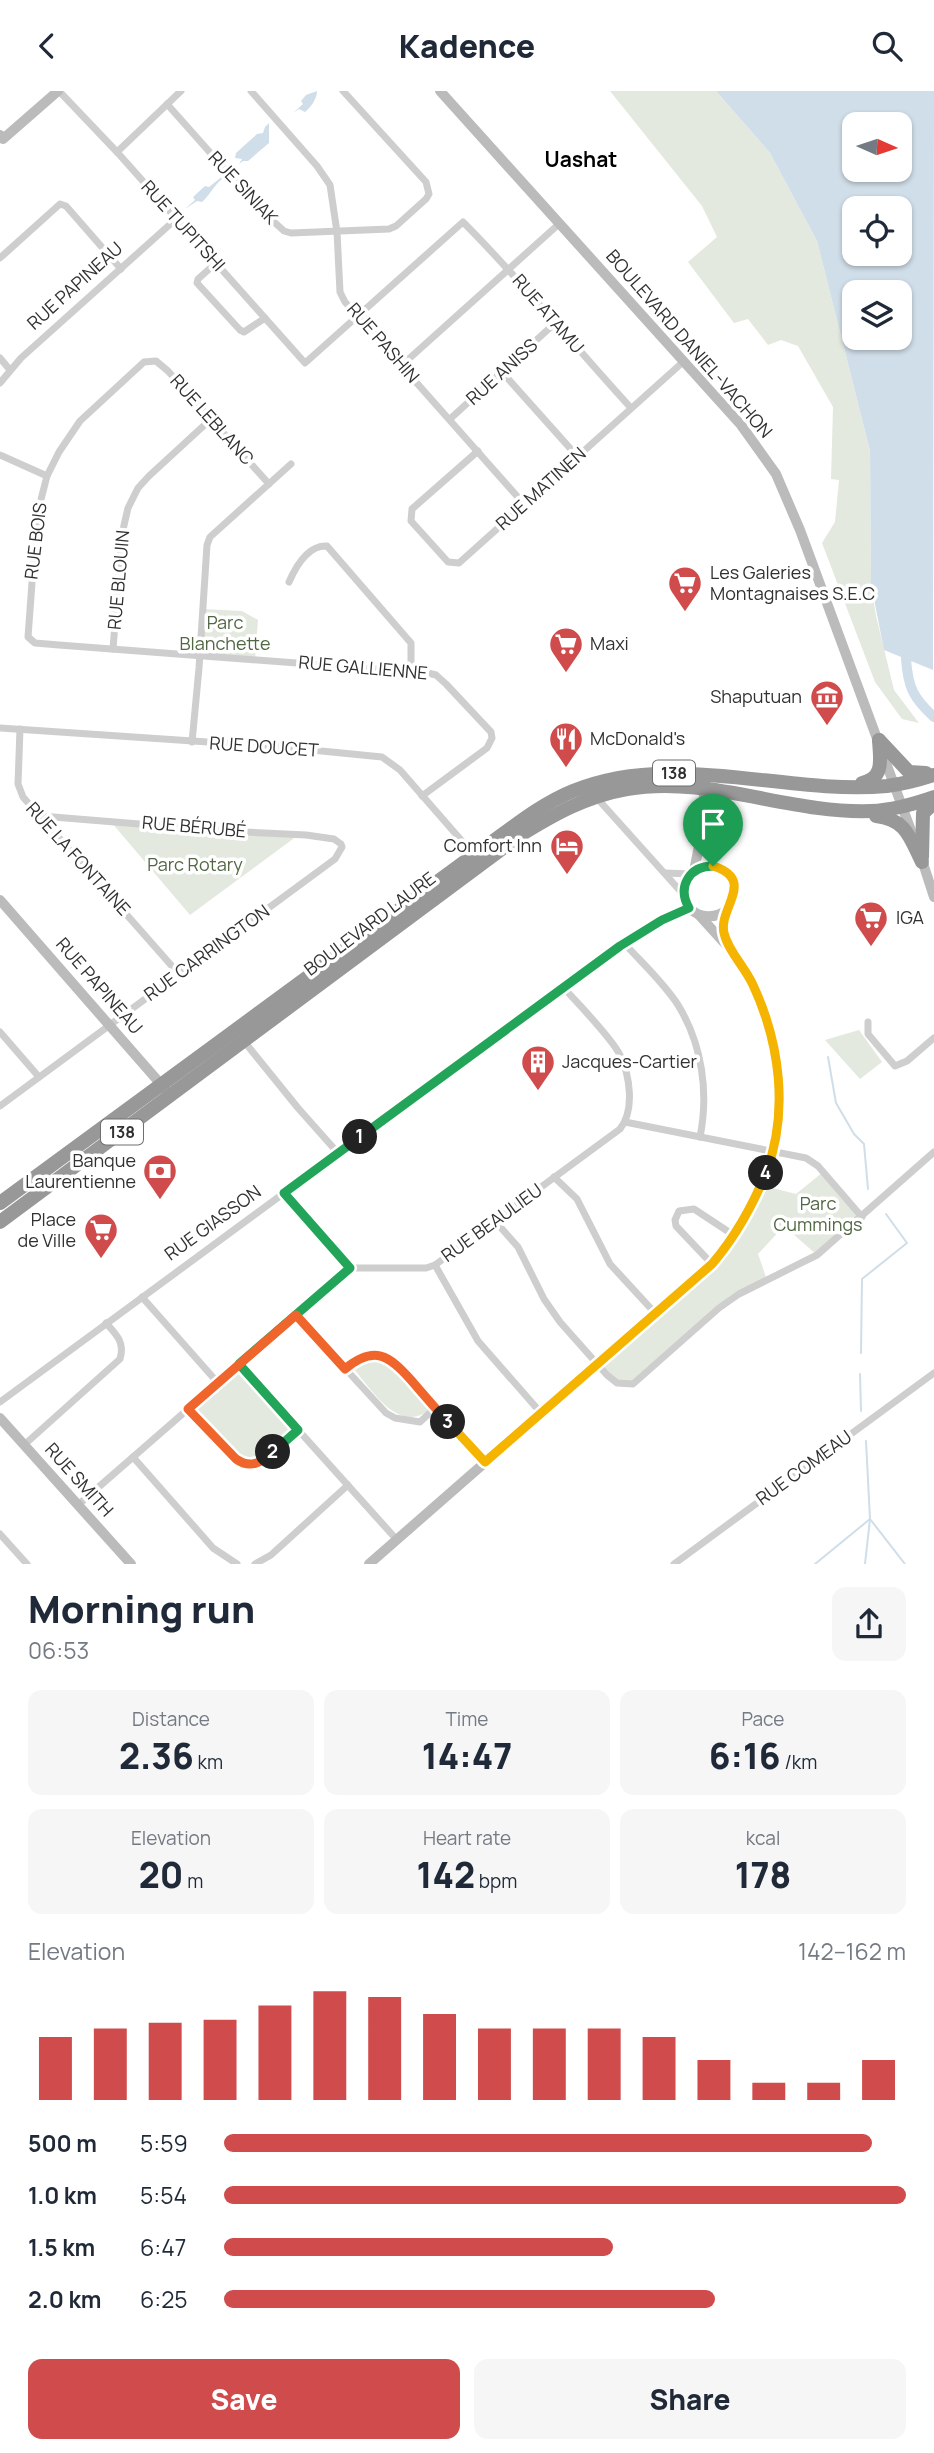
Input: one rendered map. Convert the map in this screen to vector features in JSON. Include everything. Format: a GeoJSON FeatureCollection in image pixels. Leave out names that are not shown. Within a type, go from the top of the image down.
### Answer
{"type":"FeatureCollection","features":[{"type":"Feature","properties":{"kind":"highway"},"geometry":{"type":"LineString","coordinates":[[879,740],[909,772],[934,773]]}},
{"type":"Feature","properties":{"kind":"highway"},"geometry":{"type":"LineString","coordinates":[[833,786],[864,783],[874,779],[880,767],[879,740]]}},
{"type":"Feature","properties":{"kind":"highway","name":"BOULEVARD LAURE"},"geometry":{"type":"LineString","coordinates":[[0,1222],[171,1096],[241,1036],[478,860],[551,802],[573,791],[625,777],[654,774],[706,774],[833,786],[895,785],[934,773]]}},
{"type":"Feature","properties":{"kind":"highway","name":"BOULEVARD LAURE"},"geometry":{"type":"LineString","coordinates":[[478,860],[563,809],[628,789],[705,789],[850,811],[902,807],[934,797]]}},
{"type":"Feature","properties":{"kind":"highway"},"geometry":{"type":"LineString","coordinates":[[922,862],[923,813],[934,803]]}},
{"type":"Feature","properties":{"kind":"highway"},"geometry":{"type":"LineString","coordinates":[[850,811],[888,817],[899,822],[922,862]]}},
{"type":"Feature","properties":{"kind":"highway","name":"BOULEVARD LAURE"},"geometry":{"type":"LineString","coordinates":[[0,1203],[161,1084],[241,1036]]}},
{"type":"Feature","properties":{"kind":"street"},"geometry":{"type":"LineString","coordinates":[[1,139],[58,91]]}},
{"type":"Feature","properties":{"kind":"street","name":"RUE TUPITSHI"},"geometry":{"type":"LineString","coordinates":[[58,91],[117,152],[305,363],[358,315]]}},
{"type":"Feature","properties":{"kind":"street"},"geometry":{"type":"LineString","coordinates":[[117,152],[181,91]]}},
{"type":"Feature","properties":{"kind":"street","name":"RUE PASHIN"},"geometry":{"type":"LineString","coordinates":[[251,91],[330,185],[337,232],[340,292],[345,302],[524,504]]}},
{"type":"Feature","properties":{"kind":"street","name":"RUE SINIAK"},"geometry":{"type":"LineString","coordinates":[[167,104],[262,211],[284,231],[291,233],[389,229],[429,194],[426,182],[343,91]]}},
{"type":"Feature","properties":{"kind":"street","name":"BOULEVARD DANIEL-VACHON"},"geometry":{"type":"LineString","coordinates":[[440,91],[741,425],[776,474],[800,530],[879,740],[934,897]]}},
{"type":"Feature","properties":{"kind":"street"},"geometry":{"type":"LineString","coordinates":[[0,258],[58,206],[66,206],[121,269]]}},
{"type":"Feature","properties":{"kind":"street","name":"RUE PAPINEAU"},"geometry":{"type":"LineString","coordinates":[[0,383],[21,358],[176,219]]}},
{"type":"Feature","properties":{"kind":"street","name":"RUE ATAMU"},"geometry":{"type":"LineString","coordinates":[[358,315],[463,222],[509,269],[631,408]]}},
{"type":"Feature","properties":{"kind":"street"},"geometry":{"type":"LineString","coordinates":[[402,365],[560,223]]}},
{"type":"Feature","properties":{"kind":"street"},"geometry":{"type":"LineString","coordinates":[[216,263],[197,283],[240,330],[250,330],[265,319]]}},
{"type":"Feature","properties":{"kind":"street","name":"RUE ANISS"},"geometry":{"type":"LineString","coordinates":[[450,419],[555,324]]}},
{"type":"Feature","properties":{"kind":"street"},"geometry":{"type":"LineString","coordinates":[[0,358],[10,370]]}},
{"type":"Feature","properties":{"kind":"street","name":"RUE LEBLANC"},"geometry":{"type":"LineString","coordinates":[[152,361],[156,361],[168,371],[269,484]]}},
{"type":"Feature","properties":{"kind":"street","name":"RUE BOIS"},"geometry":{"type":"LineString","coordinates":[[30,639],[28,629],[37,515],[47,476],[80,421],[144,362],[152,361]]}},
{"type":"Feature","properties":{"kind":"street","name":"RUE MATINEN"},"geometry":{"type":"LineString","coordinates":[[478,451],[412,509],[411,521],[448,562],[459,563],[682,362]]}},
{"type":"Feature","properties":{"kind":"street"},"geometry":{"type":"LineString","coordinates":[[502,372],[577,456]]}},
{"type":"Feature","properties":{"kind":"street","name":"RUE BLOUIN"},"geometry":{"type":"LineString","coordinates":[[113,649],[122,534],[128,508],[143,482],[211,419]]}},
{"type":"Feature","properties":{"kind":"street"},"geometry":{"type":"LineString","coordinates":[[0,455],[47,476]]}},
{"type":"Feature","properties":{"kind":"street"},"geometry":{"type":"LineString","coordinates":[[192,742],[209,537],[291,464]]}},
{"type":"Feature","properties":{"kind":"street"},"geometry":{"type":"LineString","coordinates":[[289,582],[295,569],[310,552],[327,546],[411,643],[411,671]]}},
{"type":"Feature","properties":{"kind":"street","name":"RUE GALLIENNE"},"geometry":{"type":"LineString","coordinates":[[30,639],[35,643],[436,675],[485,725],[492,738],[487,748],[422,796]]}},
{"type":"Feature","properties":{"kind":"street","name":"RUE DOUCET"},"geometry":{"type":"LineString","coordinates":[[0,728],[281,747],[382,757],[400,770],[478,860]]}},
{"type":"Feature","properties":{"kind":"street","name":"RUE LA FONTAINE"},"geometry":{"type":"LineString","coordinates":[[20,729],[18,783],[23,797],[178,974]]}},
{"type":"Feature","properties":{"kind":"street"},"geometry":{"type":"LineString","coordinates":[[706,774],[700,841],[692,873],[684,887],[684,895],[689,908],[731,949]]}},
{"type":"Feature","properties":{"kind":"street"},"geometry":{"type":"LineString","coordinates":[[596,797],[684,895]]}},
{"type":"Feature","properties":{"kind":"street","name":"RUE BÉRUBÉ"},"geometry":{"type":"LineString","coordinates":[[41,816],[306,835],[334,839],[342,848]]}},
{"type":"Feature","properties":{"kind":"street"},"geometry":{"type":"LineString","coordinates":[[369,1564],[712,1264],[734,1236],[755,1200],[773,1151],[778,1123],[779,1091],[773,1044],[753,985],[731,949],[723,928],[723,920],[734,895],[732,880],[727,873],[713,866],[700,841]]}},
{"type":"Feature","properties":{"kind":"street","name":"RUE CARRINGTON"},"geometry":{"type":"LineString","coordinates":[[0,1106],[335,859],[342,848]]}},
{"type":"Feature","properties":{"kind":"street"},"geometry":{"type":"LineString","coordinates":[[664,873],[692,873],[713,866]]}},
{"type":"Feature","properties":{"kind":"street","name":"RUE PAPINEAU"},"geometry":{"type":"LineString","coordinates":[[0,900],[171,1096]]}},
{"type":"Feature","properties":{"kind":"street","name":"RUE GIASSON"},"geometry":{"type":"LineString","coordinates":[[0,1402],[624,943],[662,920],[689,908]]}},
{"type":"Feature","properties":{"kind":"street"},"geometry":{"type":"LineString","coordinates":[[699,915],[714,917],[728,909]]}},
{"type":"Feature","properties":{"kind":"street"},"geometry":{"type":"LineString","coordinates":[[624,943],[678,1005],[698,1050],[704,1092],[700,1137]]}},
{"type":"Feature","properties":{"kind":"street"},"geometry":{"type":"LineString","coordinates":[[564,988],[620,1056],[628,1081],[629,1097],[625,1122],[801,1156],[812,1161],[862,1217]]}},
{"type":"Feature","properties":{"kind":"street"},"geometry":{"type":"LineString","coordinates":[[868,1022],[868,1034],[895,1066],[907,1061],[934,1038]]}},
{"type":"Feature","properties":{"kind":"street"},"geometry":{"type":"LineString","coordinates":[[0,1033],[39,1077]]}},
{"type":"Feature","properties":{"kind":"street"},"geometry":{"type":"LineString","coordinates":[[241,1036],[338,1153]]}},
{"type":"Feature","properties":{"kind":"street","name":"RUE BEAULIEU"},"geometry":{"type":"LineString","coordinates":[[350,1268],[426,1268],[435,1265],[620,1129],[625,1122]]}},
{"type":"Feature","properties":{"kind":"street"},"geometry":{"type":"LineString","coordinates":[[495,1221],[518,1247],[554,1314],[617,1383],[633,1384],[731,1299],[817,1255],[934,1152]]}},
{"type":"Feature","properties":{"kind":"street"},"geometry":{"type":"LineString","coordinates":[[554,1177],[577,1199],[610,1264],[655,1313]]}},
{"type":"Feature","properties":{"kind":"street"},"geometry":{"type":"LineString","coordinates":[[78,1505],[350,1268],[284,1193]]}},
{"type":"Feature","properties":{"kind":"street"},"geometry":{"type":"LineString","coordinates":[[712,1264],[676,1226],[675,1220],[679,1211],[694,1209],[734,1236]]}},
{"type":"Feature","properties":{"kind":"street"},"geometry":{"type":"LineString","coordinates":[[435,1265],[478,1341],[541,1413]]}},
{"type":"Feature","properties":{"kind":"street"},"geometry":{"type":"LineString","coordinates":[[142,1297],[218,1383]]}},
{"type":"Feature","properties":{"kind":"street"},"geometry":{"type":"LineString","coordinates":[[296,1315],[391,1417],[420,1422],[435,1408]]}},
{"type":"Feature","properties":{"kind":"street"},"geometry":{"type":"LineString","coordinates":[[24,1445],[120,1359],[122,1344],[106,1323]]}},
{"type":"Feature","properties":{"kind":"street"},"geometry":{"type":"LineString","coordinates":[[345,1369],[366,1356],[379,1355],[389,1358],[485,1462]]}},
{"type":"Feature","properties":{"kind":"street"},"geometry":{"type":"LineString","coordinates":[[239,1364],[397,1540]]}},
{"type":"Feature","properties":{"kind":"street","name":"RUE COMEAU"},"geometry":{"type":"LineString","coordinates":[[674,1564],[934,1373]]}},
{"type":"Feature","properties":{"kind":"street"},"geometry":{"type":"LineString","coordinates":[[188,1409],[245,1465],[261,1463],[298,1430]]}},
{"type":"Feature","properties":{"kind":"street","name":"RUE SMITH"},"geometry":{"type":"LineString","coordinates":[[0,1419],[131,1564]]}},
{"type":"Feature","properties":{"kind":"street"},"geometry":{"type":"LineString","coordinates":[[133,1457],[213,1548],[237,1564]]}},
{"type":"Feature","properties":{"kind":"street"},"geometry":{"type":"LineString","coordinates":[[255,1564],[271,1555],[348,1485]]}},
{"type":"Feature","properties":{"kind":"street"},"geometry":{"type":"LineString","coordinates":[[0,1534],[27,1564]]}},
{"type":"Feature","properties":{"kind":"green space"},"geometry":{"type":"Polygon","coordinates":[[[610,91],[716,91],[770,153],[817,241],[842,340],[842,350],[845,350],[870,451],[871,584],[876,616],[894,690],[919,723],[902,719],[875,682],[822,543],[835,522],[839,480],[831,479],[833,407],[798,346],[781,340],[768,345],[748,319],[734,323],[688,262],[717,237],[702,206],[610,91]]]}},
{"type":"Feature","properties":{"kind":"green space","name":"Parc Blanchette"},"geometry":{"type":"Polygon","coordinates":[[[203,609],[242,611],[258,620],[255,659],[198,655],[203,609]]]}},
{"type":"Feature","properties":{"kind":"green space","name":"Parc Rotary"},"geometry":{"type":"Polygon","coordinates":[[[112,823],[297,836],[190,915],[112,823]]]}},
{"type":"Feature","properties":{"kind":"green space"},"geometry":{"type":"Polygon","coordinates":[[[859,1030],[882,1062],[860,1079],[825,1040],[859,1030]]]}},
{"type":"Feature","properties":{"kind":"green space","name":"Parc Cummings"},"geometry":{"type":"Polygon","coordinates":[[[823,1172],[862,1217],[817,1255],[784,1226],[758,1254],[767,1280],[739,1294],[633,1384],[622,1384],[598,1364],[712,1264],[761,1185],[796,1194],[823,1172]]]}},
{"type":"Feature","properties":{"kind":"green space"},"geometry":{"type":"Polygon","coordinates":[[[368,1360],[392,1364],[432,1408],[420,1415],[409,1417],[388,1407],[353,1368],[368,1360]]]}},
{"type":"Feature","properties":{"kind":"green space"},"geometry":{"type":"Polygon","coordinates":[[[239,1368],[294,1429],[270,1451],[257,1458],[241,1458],[195,1408],[239,1368]]]}},
{"type":"Feature","properties":{"kind":"shaded area"},"geometry":{"type":"Polygon","coordinates":[[[317,91],[315,100],[305,112],[299,109],[293,113],[303,104],[301,101],[306,95],[317,91]]]}},
{"type":"Feature","properties":{"kind":"shaded area"},"geometry":{"type":"Polygon","coordinates":[[[716,91],[934,91],[933,670],[884,650],[871,584],[870,451],[845,350],[912,350],[912,280],[842,280],[842,340],[817,241],[770,153],[716,91]]]}},
{"type":"Feature","properties":{"kind":"shaded area"},"geometry":{"type":"Polygon","coordinates":[[[269,123],[269,143],[248,161],[239,164],[242,159],[235,158],[236,153],[257,134],[263,133],[269,123]]]}},
{"type":"Feature","properties":{"kind":"shaded area"},"geometry":{"type":"Polygon","coordinates":[[[224,175],[202,202],[197,201],[185,209],[205,186],[209,187],[224,175]]]}},
{"type":"Feature","properties":{"kind":"waterway"},"geometry":{"type":"LineString","coordinates":[[906,659],[913,691],[934,717]]}},
{"type":"Feature","properties":{"kind":"waterway"},"geometry":{"type":"LineString","coordinates":[[828,1057],[836,1103],[854,1134],[864,1144],[868,1189]]}},
{"type":"Feature","properties":{"kind":"waterway"},"geometry":{"type":"LineString","coordinates":[[861,1353],[862,1279],[907,1243],[886,1214]]}},
{"type":"Feature","properties":{"kind":"waterway"},"geometry":{"type":"LineString","coordinates":[[860,1374],[861,1411]]}},
{"type":"Feature","properties":{"kind":"waterway"},"geometry":{"type":"LineString","coordinates":[[865,1564],[870,1519],[866,1441]]}},
{"type":"Feature","properties":{"kind":"waterway"},"geometry":{"type":"LineString","coordinates":[[815,1564],[870,1519],[905,1564]]}},
{"type":"Feature","properties":{"kind":"place","name":"Les Galeries Montagnaises S.E.C"},"geometry":{"type":"Point","coordinates":[685,613]}},
{"type":"Feature","properties":{"kind":"place","name":"Maxi"},"geometry":{"type":"Point","coordinates":[566,674]}},
{"type":"Feature","properties":{"kind":"place","name":"Shaputuan"},"geometry":{"type":"Point","coordinates":[827,727]}},
{"type":"Feature","properties":{"kind":"place","name":"McDonald's"},"geometry":{"type":"Point","coordinates":[566,769]}},
{"type":"Feature","properties":{"kind":"place","name":"Comfort Inn"},"geometry":{"type":"Point","coordinates":[567,876]}},
{"type":"Feature","properties":{"kind":"place","name":"IGA"},"geometry":{"type":"Point","coordinates":[871,948]}},
{"type":"Feature","properties":{"kind":"place","name":"Jacques-Cartier"},"geometry":{"type":"Point","coordinates":[538,1092]}},
{"type":"Feature","properties":{"kind":"place","name":"Banque Laurentienne"},"geometry":{"type":"Point","coordinates":[160,1201]}},
{"type":"Feature","properties":{"kind":"place","name":"Place de Ville"},"geometry":{"type":"Point","coordinates":[101,1260]}},
{"type":"Feature","properties":{"kind":"district","name":"Uashat"},"geometry":{"type":"Point","coordinates":[581,160]}},
{"type":"Feature","properties":{"kind":"route"},"geometry":{"type":"LineString","coordinates":[[713,866],[694,871],[686,880],[684,895],[689,908],[662,920],[620,946],[284,1193],[350,1268],[239,1364],[298,1430],[261,1463],[245,1465],[236,1459],[188,1409],[296,1315],[345,1369],[366,1356],[379,1355],[394,1361],[485,1462],[712,1264],[724,1250],[755,1200],[767,1169],[778,1123],[779,1091],[773,1044],[758,996],[745,968],[725,937],[723,920],[734,895],[732,880],[727,873],[713,866]]}}]}
